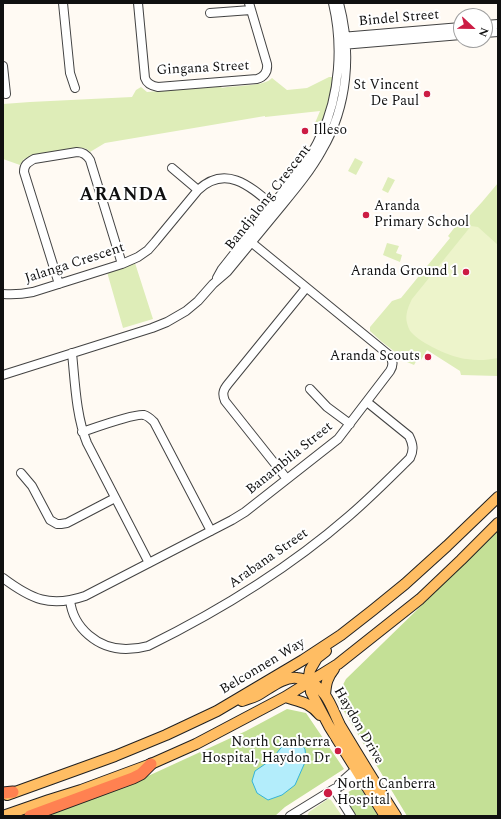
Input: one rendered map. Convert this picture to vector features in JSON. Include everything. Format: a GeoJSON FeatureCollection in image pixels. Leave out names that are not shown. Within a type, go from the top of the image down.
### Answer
{"type":"FeatureCollection","features":[{"type":"Feature","properties":{"kind":"highway"},"geometry":{"type":"LineString","coordinates":[[30,816],[133,778],[141,774],[151,764]]}},
{"type":"Feature","properties":{"kind":"main road","name":"Belconnen Way"},"geometry":{"type":"LineString","coordinates":[[6,794],[115,756],[166,735],[217,711],[303,660],[341,634],[405,584],[498,497]]}},
{"type":"Feature","properties":{"kind":"main road"},"geometry":{"type":"LineString","coordinates":[[3,816],[81,790],[151,764],[196,744],[285,697],[338,664],[420,598],[498,523]]}},
{"type":"Feature","properties":{"kind":"main road"},"geometry":{"type":"LineString","coordinates":[[310,682],[309,676],[312,666],[317,658],[329,649],[341,634]]}},
{"type":"Feature","properties":{"kind":"main road"},"geometry":{"type":"LineString","coordinates":[[325,694],[329,676],[338,664]]}},
{"type":"Feature","properties":{"kind":"main road"},"geometry":{"type":"LineString","coordinates":[[226,705],[255,697],[286,679],[297,678],[310,682]]}},
{"type":"Feature","properties":{"kind":"main road","name":"Haydon Drive"},"geometry":{"type":"LineString","coordinates":[[310,682],[317,686],[325,694],[360,771],[385,816]]}},
{"type":"Feature","properties":{"kind":"main road","name":"Haydon Drive"},"geometry":{"type":"LineString","coordinates":[[310,682],[313,696],[329,726],[360,771],[396,816]]}},
{"type":"Feature","properties":{"kind":"main road"},"geometry":{"type":"LineString","coordinates":[[285,697],[305,703],[314,708],[329,726]]}},
{"type":"Feature","properties":{"kind":"street"},"geometry":{"type":"LineString","coordinates":[[63,3],[70,73],[76,88]]}},
{"type":"Feature","properties":{"kind":"street","name":"Gingana Street"},"geometry":{"type":"LineString","coordinates":[[138,3],[145,78],[148,84],[158,87],[257,79],[265,75],[268,66],[250,6]]}},
{"type":"Feature","properties":{"kind":"street","name":"Bandjalong Crescent"},"geometry":{"type":"LineString","coordinates":[[333,3],[342,41]]}},
{"type":"Feature","properties":{"kind":"street","name":"Bandjalong Crescent"},"geometry":{"type":"LineString","coordinates":[[3,375],[152,328],[167,322],[186,311],[198,301],[213,284],[222,269],[249,240],[275,208],[306,176],[323,150],[336,120],[335,110],[345,78],[342,41],[343,17],[339,3]]}},
{"type":"Feature","properties":{"kind":"street"},"geometry":{"type":"LineString","coordinates":[[210,13],[250,6]]}},
{"type":"Feature","properties":{"kind":"street","name":"Bindel Street"},"geometry":{"type":"LineString","coordinates":[[403,36],[453,28]]}},
{"type":"Feature","properties":{"kind":"street","name":"Bindel Street"},"geometry":{"type":"LineString","coordinates":[[342,41],[403,36],[453,35]]}},
{"type":"Feature","properties":{"kind":"street"},"geometry":{"type":"LineString","coordinates":[[3,66],[6,94]]}},
{"type":"Feature","properties":{"kind":"street"},"geometry":{"type":"LineString","coordinates":[[59,284],[24,172],[25,166],[34,159],[77,152],[87,156],[90,160],[122,264]]}},
{"type":"Feature","properties":{"kind":"street"},"geometry":{"type":"LineString","coordinates":[[172,168],[198,190]]}},
{"type":"Feature","properties":{"kind":"street","name":"Jalanga Crescent"},"geometry":{"type":"LineString","coordinates":[[3,294],[22,294],[59,284],[122,264],[138,257],[148,250],[198,190],[205,184],[216,179],[237,180],[247,185],[275,208]]}},
{"type":"Feature","properties":{"kind":"street","name":"Banambila Street"},"geometry":{"type":"LineString","coordinates":[[3,578],[21,591],[36,598],[59,602],[70,600],[85,596],[211,531],[245,512],[338,439],[392,368],[393,362],[389,355],[249,240]]}},
{"type":"Feature","properties":{"kind":"street"},"geometry":{"type":"LineString","coordinates":[[287,479],[225,401],[223,391],[306,288]]}},
{"type":"Feature","properties":{"kind":"street"},"geometry":{"type":"LineString","coordinates":[[72,353],[82,432],[149,563]]}},
{"type":"Feature","properties":{"kind":"street"},"geometry":{"type":"LineString","coordinates":[[310,389],[327,407],[350,424]]}},
{"type":"Feature","properties":{"kind":"street","name":"Arabana Street"},"geometry":{"type":"LineString","coordinates":[[70,600],[73,615],[78,624],[93,638],[107,646],[128,649],[138,648],[148,646],[210,614],[264,580],[310,548],[348,517],[410,458],[413,447],[412,441],[367,402]]}},
{"type":"Feature","properties":{"kind":"street"},"geometry":{"type":"LineString","coordinates":[[82,432],[134,415],[144,415],[149,417],[157,427],[211,531]]}},
{"type":"Feature","properties":{"kind":"street"},"geometry":{"type":"LineString","coordinates":[[21,473],[32,486],[50,520],[57,524],[67,523],[115,498]]}},
{"type":"Feature","properties":{"kind":"street"},"geometry":{"type":"LineString","coordinates":[[290,816],[360,771]]}},
{"type":"Feature","properties":{"kind":"street"},"geometry":{"type":"LineString","coordinates":[[334,789],[351,816]]}},
{"type":"Feature","properties":{"kind":"green space"},"geometry":{"type":"Polygon","coordinates":[[[329,77],[335,77],[322,124],[315,123],[320,111],[265,116],[105,143],[90,152],[87,149],[82,148],[30,157],[24,159],[20,165],[3,159],[3,104],[132,97],[136,90],[141,87],[147,92],[220,86],[222,88],[263,83],[272,78],[287,90],[307,88],[329,77]]]}},
{"type":"Feature","properties":{"kind":"green space"},"geometry":{"type":"Polygon","coordinates":[[[355,158],[363,162],[356,175],[348,171],[355,158]]]}},
{"type":"Feature","properties":{"kind":"green space"},"geometry":{"type":"Polygon","coordinates":[[[388,177],[395,180],[388,193],[382,190],[388,177]]]}},
{"type":"Feature","properties":{"kind":"green space","name":"Aranda Ground 1"},"geometry":{"type":"Polygon","coordinates":[[[498,183],[498,376],[461,375],[460,371],[427,350],[421,360],[418,358],[414,365],[407,362],[370,331],[370,327],[392,301],[401,298],[450,238],[448,236],[458,223],[461,225],[498,183]]]}},
{"type":"Feature","properties":{"kind":"green space","name":"Aranda Ground 1"},"geometry":{"type":"Polygon","coordinates":[[[471,226],[478,227],[498,245],[498,358],[471,360],[445,353],[421,341],[410,331],[407,323],[407,311],[412,299],[471,226]]]}},
{"type":"Feature","properties":{"kind":"green space"},"geometry":{"type":"Polygon","coordinates":[[[387,243],[399,246],[396,253],[402,255],[400,262],[383,255],[387,243]]]}},
{"type":"Feature","properties":{"kind":"green space"},"geometry":{"type":"Polygon","coordinates":[[[135,263],[153,319],[123,328],[107,272],[135,263]]]}},
{"type":"Feature","properties":{"kind":"green space"},"geometry":{"type":"Polygon","coordinates":[[[498,531],[498,816],[407,816],[336,698],[346,679],[498,531]]]}},
{"type":"Feature","properties":{"kind":"green space"},"geometry":{"type":"Polygon","coordinates":[[[287,709],[306,713],[344,769],[285,807],[275,816],[40,816],[135,782],[246,731],[287,709]]]}},
{"type":"Feature","properties":{"kind":"green space"},"geometry":{"type":"Polygon","coordinates":[[[359,786],[378,816],[356,816],[343,795],[359,786]]]}},
{"type":"Feature","properties":{"kind":"green space"},"geometry":{"type":"Polygon","coordinates":[[[328,799],[331,800],[342,816],[307,816],[309,812],[328,799]]]}},
{"type":"Feature","properties":{"kind":"water"},"geometry":{"type":"Polygon","coordinates":[[[297,740],[305,749],[306,760],[295,785],[282,795],[268,800],[257,793],[252,781],[255,771],[271,760],[285,743],[297,740]]]}},
{"type":"Feature","properties":{"kind":"place","name":"St Vincent De Paul"},"geometry":{"type":"Point","coordinates":[427,94]}},
{"type":"Feature","properties":{"kind":"place","name":"Illeso"},"geometry":{"type":"Point","coordinates":[305,131]}},
{"type":"Feature","properties":{"kind":"place","name":"Aranda Primary School"},"geometry":{"type":"Point","coordinates":[366,215]}},
{"type":"Feature","properties":{"kind":"place","name":"Aranda Ground 1"},"geometry":{"type":"Point","coordinates":[466,272]}},
{"type":"Feature","properties":{"kind":"place","name":"Aranda Scouts"},"geometry":{"type":"Point","coordinates":[428,357]}},
{"type":"Feature","properties":{"kind":"place","name":"North Canberra Hospital, Haydon Dr"},"geometry":{"type":"Point","coordinates":[338,751]}},
{"type":"Feature","properties":{"kind":"place","name":"North Canberra Hospital"},"geometry":{"type":"Point","coordinates":[328,793]}},
{"type":"Feature","properties":{"kind":"district","name":"ARANDA"},"geometry":{"type":"Point","coordinates":[124,196]}}]}
